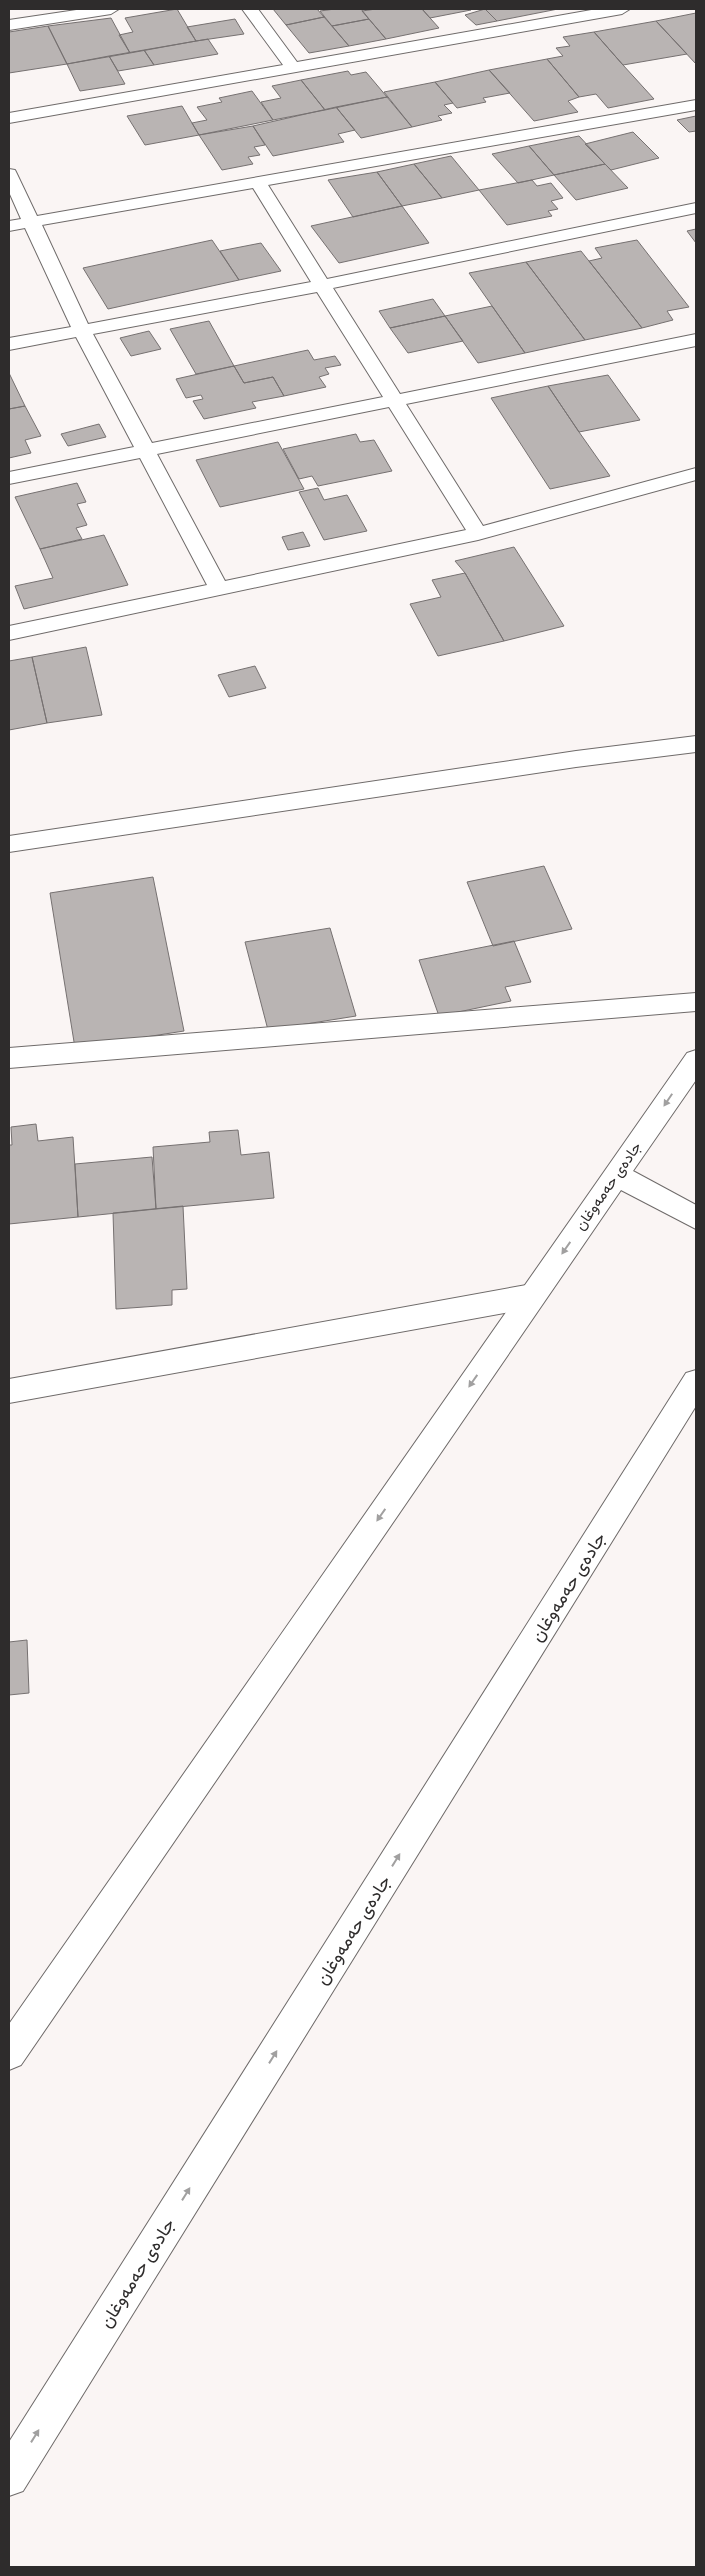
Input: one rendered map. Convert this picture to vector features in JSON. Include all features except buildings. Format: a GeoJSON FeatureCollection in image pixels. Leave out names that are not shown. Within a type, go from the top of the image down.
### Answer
{"type":"FeatureCollection","features":[{"type":"Feature","properties":{"kind":"street"},"geometry":{"type":"LineString","coordinates":[[9,25],[111,9]]}},
{"type":"Feature","properties":{"kind":"street"},"geometry":{"type":"LineString","coordinates":[[250,9],[294,69]]}},
{"type":"Feature","properties":{"kind":"street"},"geometry":{"type":"LineString","coordinates":[[9,118],[294,69],[622,9]]}},
{"type":"Feature","properties":{"kind":"street"},"geometry":{"type":"LineString","coordinates":[[9,226],[696,105]]}},
{"type":"Feature","properties":{"kind":"street"},"geometry":{"type":"LineString","coordinates":[[9,174],[81,329],[219,588]]}},
{"type":"Feature","properties":{"kind":"street"},"geometry":{"type":"LineString","coordinates":[[257,181],[478,534]]}},
{"type":"Feature","properties":{"kind":"street"},"geometry":{"type":"LineString","coordinates":[[9,344],[323,285],[696,208]]}},
{"type":"Feature","properties":{"kind":"street"},"geometry":{"type":"LineString","coordinates":[[9,478],[696,340]]}},
{"type":"Feature","properties":{"kind":"street"},"geometry":{"type":"LineString","coordinates":[[9,633],[478,534],[696,474]]}},
{"type":"Feature","properties":{"kind":"street"},"geometry":{"type":"LineString","coordinates":[[9,844],[576,758],[696,744]]}},
{"type":"Feature","properties":{"kind":"street"},"geometry":{"type":"LineString","coordinates":[[9,1058],[696,1002]]}},
{"type":"Feature","properties":{"kind":"street","name":"جادەی حەمەوغان"},"geometry":{"type":"LineString","coordinates":[[9,2053],[696,1060]]}},
{"type":"Feature","properties":{"kind":"street"},"geometry":{"type":"LineString","coordinates":[[617,1174],[696,1218]]}},
{"type":"Feature","properties":{"kind":"street"},"geometry":{"type":"LineString","coordinates":[[9,1392],[532,1296]]}},
{"type":"Feature","properties":{"kind":"street","name":"جادەی حەمەوغان"},"geometry":{"type":"LineString","coordinates":[[9,2477],[696,1382]]}}]}
